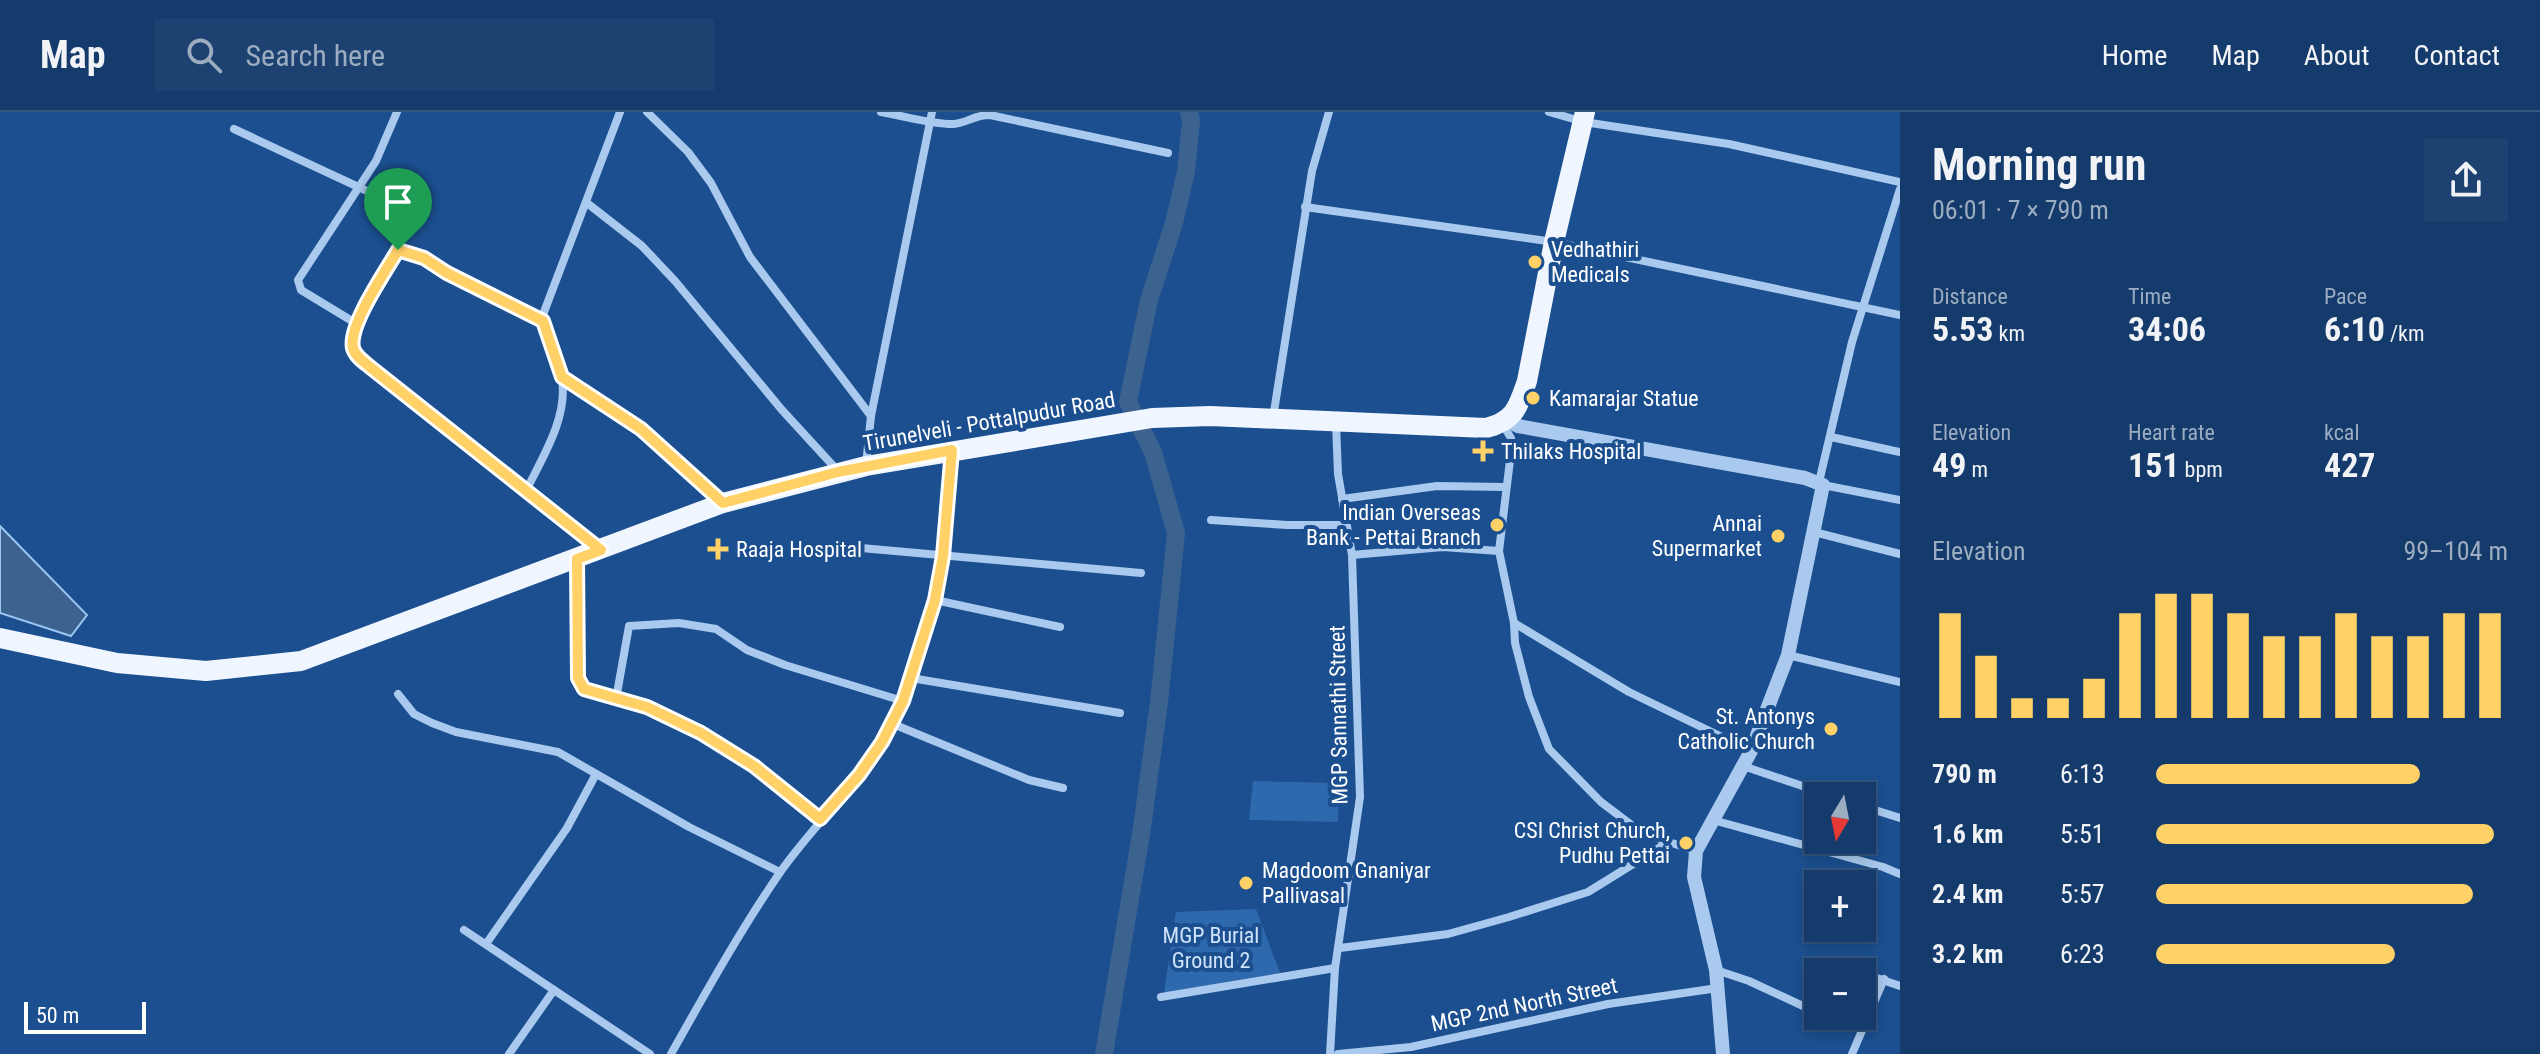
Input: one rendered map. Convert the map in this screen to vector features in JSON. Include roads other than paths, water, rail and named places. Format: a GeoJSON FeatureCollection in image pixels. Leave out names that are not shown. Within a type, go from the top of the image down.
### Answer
{"type":"FeatureCollection","features":[{"type":"Feature","properties":{"kind":"main road"},"geometry":{"type":"LineString","coordinates":[[1505,422],[1519,403],[1527,381],[1554,242],[1585,117]]}},
{"type":"Feature","properties":{"kind":"main road","name":"Tirunelveli - Pottalpudur Road"},"geometry":{"type":"LineString","coordinates":[[0,638],[117,663],[206,671],[301,661],[723,503],[866,466],[1152,418],[1210,416],[1486,428],[1505,422]]}},
{"type":"Feature","properties":{"kind":"street"},"geometry":{"type":"LineString","coordinates":[[357,324],[301,290],[298,280],[376,161],[397,112]]}},
{"type":"Feature","properties":{"kind":"street"},"geometry":{"type":"LineString","coordinates":[[526,491],[559,420],[562,377],[543,321],[550,295],[620,112]]}},
{"type":"Feature","properties":{"kind":"street"},"geometry":{"type":"LineString","coordinates":[[647,112],[688,152],[750,257],[871,416]]}},
{"type":"Feature","properties":{"kind":"street"},"geometry":{"type":"LineString","coordinates":[[881,112],[931,116],[949,124],[962,123],[976,115],[990,115],[1168,153]]}},
{"type":"Feature","properties":{"kind":"street"},"geometry":{"type":"LineString","coordinates":[[1272,419],[1305,207],[1329,112]]}},
{"type":"Feature","properties":{"kind":"street"},"geometry":{"type":"LineString","coordinates":[[1549,112],[1729,144],[1900,182]]}},
{"type":"Feature","properties":{"kind":"street"},"geometry":{"type":"LineString","coordinates":[[866,466],[871,416],[931,116]]}},
{"type":"Feature","properties":{"kind":"street"},"geometry":{"type":"LineString","coordinates":[[234,129],[410,211],[396,241],[398,250],[357,324],[353,339],[357,355],[601,550]]}},
{"type":"Feature","properties":{"kind":"street"},"geometry":{"type":"LineString","coordinates":[[1723,1054],[1716,970],[1694,877],[1696,851],[1751,751],[1788,655],[1852,342],[1900,189]]}},
{"type":"Feature","properties":{"kind":"street"},"geometry":{"type":"LineString","coordinates":[[587,203],[642,246],[675,281],[838,472]]}},
{"type":"Feature","properties":{"kind":"street"},"geometry":{"type":"LineString","coordinates":[[1305,207],[1554,242],[1900,315]]}},
{"type":"Feature","properties":{"kind":"street"},"geometry":{"type":"LineString","coordinates":[[398,250],[424,258],[447,273],[543,321]]}},
{"type":"Feature","properties":{"kind":"street"},"geometry":{"type":"LineString","coordinates":[[562,377],[641,429],[723,503]]}},
{"type":"Feature","properties":{"kind":"street"},"geometry":{"type":"LineString","coordinates":[[1505,422],[1900,500]]}},
{"type":"Feature","properties":{"kind":"street"},"geometry":{"type":"LineString","coordinates":[[1505,422],[1511,444],[1499,551],[1514,623],[1515,643],[1529,697],[1549,749],[1601,802],[1642,833],[1696,851]]}},
{"type":"Feature","properties":{"kind":"street","name":"MGP Sannathi Street"},"geometry":{"type":"LineString","coordinates":[[1330,1054],[1335,968],[1360,797],[1352,555],[1345,525],[1336,423]]}},
{"type":"Feature","properties":{"kind":"street"},"geometry":{"type":"LineString","coordinates":[[1831,437],[1900,452]]}},
{"type":"Feature","properties":{"kind":"street"},"geometry":{"type":"LineString","coordinates":[[671,1054],[780,872],[820,819],[859,775],[893,724],[935,600],[943,556],[952,450]]}},
{"type":"Feature","properties":{"kind":"street"},"geometry":{"type":"LineString","coordinates":[[1342,499],[1437,486],[1506,487]]}},
{"type":"Feature","properties":{"kind":"street"},"geometry":{"type":"LineString","coordinates":[[1211,520],[1345,525]]}},
{"type":"Feature","properties":{"kind":"street"},"geometry":{"type":"LineString","coordinates":[[1814,532],[1900,554]]}},
{"type":"Feature","properties":{"kind":"street"},"geometry":{"type":"LineString","coordinates":[[1352,555],[1443,547],[1499,551]]}},
{"type":"Feature","properties":{"kind":"street"},"geometry":{"type":"LineString","coordinates":[[861,548],[1141,573]]}},
{"type":"Feature","properties":{"kind":"street"},"geometry":{"type":"LineString","coordinates":[[577,559],[578,678],[584,689],[647,707],[732,751],[820,819]]}},
{"type":"Feature","properties":{"kind":"street"},"geometry":{"type":"LineString","coordinates":[[935,600],[1060,627]]}},
{"type":"Feature","properties":{"kind":"street"},"geometry":{"type":"LineString","coordinates":[[616,699],[629,626],[679,623],[716,629],[747,650],[785,665],[903,701]]}},
{"type":"Feature","properties":{"kind":"street"},"geometry":{"type":"LineString","coordinates":[[1514,623],[1629,692],[1751,751]]}},
{"type":"Feature","properties":{"kind":"street"},"geometry":{"type":"LineString","coordinates":[[1788,655],[1900,682]]}},
{"type":"Feature","properties":{"kind":"street"},"geometry":{"type":"LineString","coordinates":[[911,678],[1120,713]]}},
{"type":"Feature","properties":{"kind":"street"},"geometry":{"type":"LineString","coordinates":[[398,694],[414,714],[456,732],[558,752],[689,827],[780,872]]}},
{"type":"Feature","properties":{"kind":"street"},"geometry":{"type":"LineString","coordinates":[[893,724],[1029,780],[1063,788]]}},
{"type":"Feature","properties":{"kind":"street"},"geometry":{"type":"LineString","coordinates":[[1743,766],[1804,787]]}},
{"type":"Feature","properties":{"kind":"street"},"geometry":{"type":"LineString","coordinates":[[486,944],[567,828],[596,774]]}},
{"type":"Feature","properties":{"kind":"street"},"geometry":{"type":"LineString","coordinates":[[1876,810],[1900,818]]}},
{"type":"Feature","properties":{"kind":"street"},"geometry":{"type":"LineString","coordinates":[[1712,820],[1900,874]]}},
{"type":"Feature","properties":{"kind":"street"},"geometry":{"type":"LineString","coordinates":[[1340,948],[1448,934],[1588,892],[1667,843]]}},
{"type":"Feature","properties":{"kind":"street"},"geometry":{"type":"LineString","coordinates":[[464,930],[650,1054]]}},
{"type":"Feature","properties":{"kind":"street"},"geometry":{"type":"LineString","coordinates":[[1161,997],[1335,968]]}},
{"type":"Feature","properties":{"kind":"street"},"geometry":{"type":"LineString","coordinates":[[1716,970],[1749,981],[1804,1007]]}},
{"type":"Feature","properties":{"kind":"street"},"geometry":{"type":"LineString","coordinates":[[1876,977],[1900,986]]}},
{"type":"Feature","properties":{"kind":"street"},"geometry":{"type":"LineString","coordinates":[[1852,1054],[1884,979]]}},
{"type":"Feature","properties":{"kind":"street","name":"MGP 2nd North Street"},"geometry":{"type":"LineString","coordinates":[[1338,1054],[1411,1047],[1608,1004],[1718,988]]}},
{"type":"Feature","properties":{"kind":"street"},"geometry":{"type":"LineString","coordinates":[[509,1054],[554,990]]}},
{"type":"Feature","properties":{"kind":"waterway"},"geometry":{"type":"LineString","coordinates":[[1104,1054],[1142,828],[1159,702],[1176,533],[1153,452],[1128,402],[1149,300],[1174,223],[1186,172],[1191,121],[1189,112]]}},
{"type":"Feature","properties":{"kind":"place","name":"Vedhathiri Medicals"},"geometry":{"type":"Point","coordinates":[1535,262]}},
{"type":"Feature","properties":{"kind":"place","name":"Kamarajar Statue"},"geometry":{"type":"Point","coordinates":[1533,398]}},
{"type":"Feature","properties":{"kind":"place","name":"Thilaks Hospital"},"geometry":{"type":"Point","coordinates":[1483,451]}},
{"type":"Feature","properties":{"kind":"place","name":"Indian Overseas Bank - Pettai Branch"},"geometry":{"type":"Point","coordinates":[1497,525]}},
{"type":"Feature","properties":{"kind":"place","name":"Annai Supermarket"},"geometry":{"type":"Point","coordinates":[1778,536]}},
{"type":"Feature","properties":{"kind":"place","name":"Raaja Hospital"},"geometry":{"type":"Point","coordinates":[718,549]}},
{"type":"Feature","properties":{"kind":"place","name":"St. Antonys Catholic Church"},"geometry":{"type":"Point","coordinates":[1831,729]}},
{"type":"Feature","properties":{"kind":"place","name":"CSI Christ Church, Pudhu Pettai"},"geometry":{"type":"Point","coordinates":[1686,843]}},
{"type":"Feature","properties":{"kind":"place","name":"Magdoom Gnaniyar Pallivasal"},"geometry":{"type":"Point","coordinates":[1246,883]}},
{"type":"Feature","properties":{"kind":"park label","name":"MGP Burial Ground 2"},"geometry":{"type":"Point","coordinates":[1211,948]}}]}
